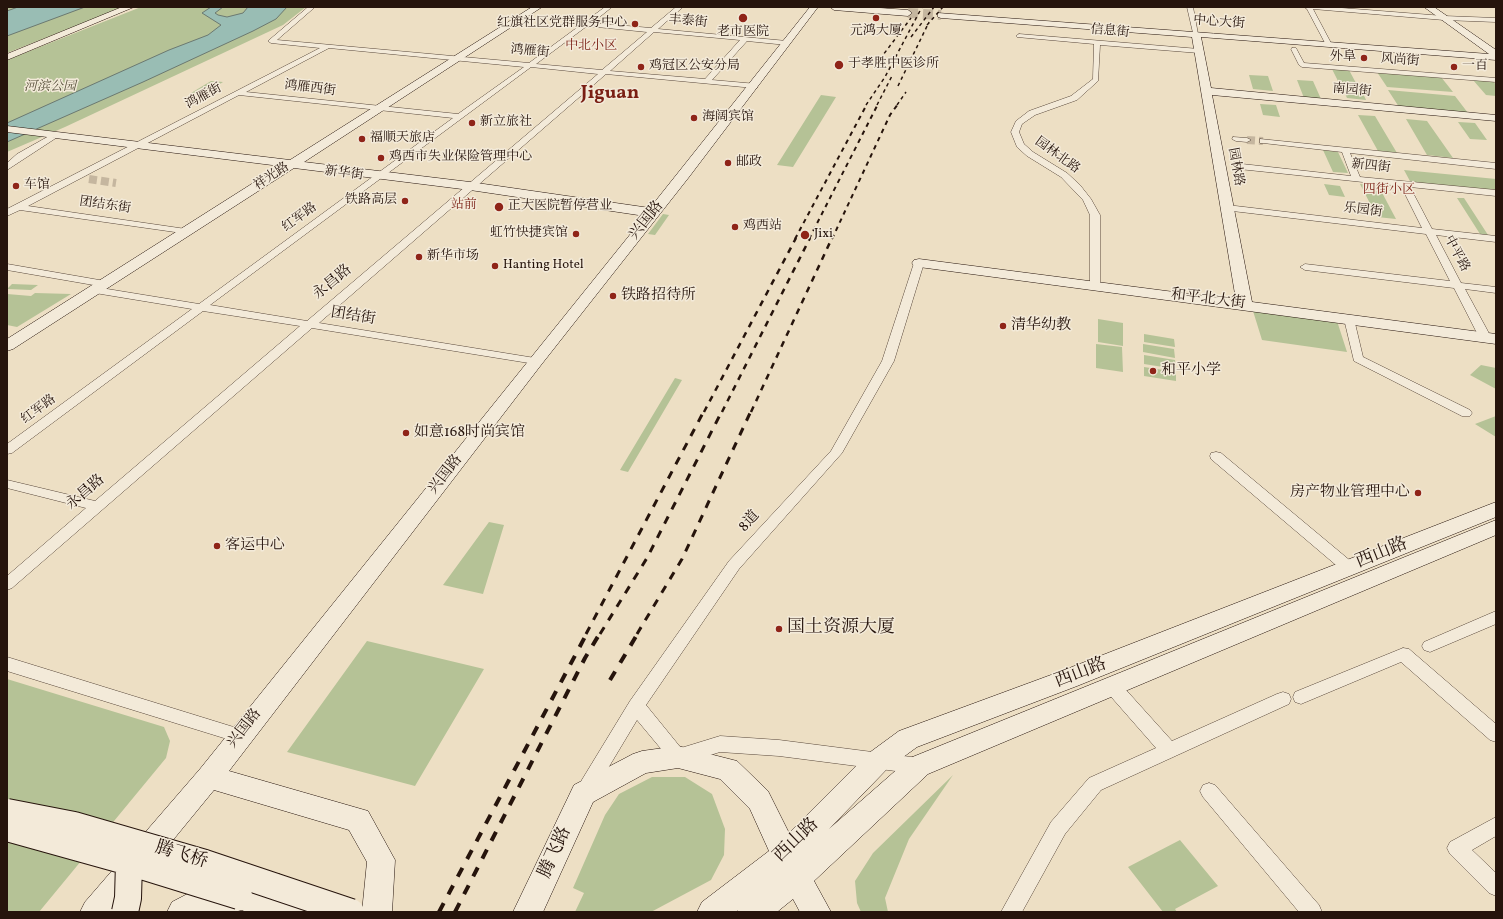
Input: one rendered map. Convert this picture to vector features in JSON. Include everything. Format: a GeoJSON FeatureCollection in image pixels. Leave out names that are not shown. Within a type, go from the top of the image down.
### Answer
{"type":"FeatureCollection","features":[{"type":"Feature","properties":{"kind":"main road"},"geometry":{"type":"LineString","coordinates":[[7,56],[130,7]]}},
{"type":"Feature","properties":{"kind":"main road","name":"祥光路"},"geometry":{"type":"LineString","coordinates":[[7,346],[538,7]]}},
{"type":"Feature","properties":{"kind":"main road"},"geometry":{"type":"LineString","coordinates":[[754,86],[814,7]]}},
{"type":"Feature","properties":{"kind":"main road"},"geometry":{"type":"LineString","coordinates":[[834,7],[908,12],[864,7]]}},
{"type":"Feature","properties":{"kind":"main road"},"geometry":{"type":"LineString","coordinates":[[1428,7],[1494,52]]}},
{"type":"Feature","properties":{"kind":"main road","name":"中心大街"},"geometry":{"type":"LineString","coordinates":[[941,14],[1196,34],[1494,52]]}},
{"type":"Feature","properties":{"kind":"main road","name":"中心大街"},"geometry":{"type":"LineString","coordinates":[[1196,34],[1292,44],[1328,43],[1461,47],[1494,52]]}},
{"type":"Feature","properties":{"kind":"main road","name":"园林路"},"geometry":{"type":"LineString","coordinates":[[1196,34],[1245,305]]}},
{"type":"Feature","properties":{"kind":"main road","name":"兴国路"},"geometry":{"type":"LineString","coordinates":[[95,912],[208,777],[535,361],[754,86]]}},
{"type":"Feature","properties":{"kind":"main road","name":"南园街"},"geometry":{"type":"LineString","coordinates":[[1206,91],[1496,118]]}},
{"type":"Feature","properties":{"kind":"main road"},"geometry":{"type":"LineString","coordinates":[[7,129],[44,135]]}},
{"type":"Feature","properties":{"kind":"main road"},"geometry":{"type":"LineString","coordinates":[[7,133],[44,135]]}},
{"type":"Feature","properties":{"kind":"main road","name":"新华街"},"geometry":{"type":"LineString","coordinates":[[44,135],[468,188],[652,214]]}},
{"type":"Feature","properties":{"kind":"main road","name":"和平北大街"},"geometry":{"type":"LineString","coordinates":[[919,263],[1490,338]]}},
{"type":"Feature","properties":{"kind":"main road","name":"西山路"},"geometry":{"type":"LineString","coordinates":[[752,912],[772,898],[790,867],[878,761],[908,739],[1068,679],[1496,509]]}},
{"type":"Feature","properties":{"kind":"main road","name":"西山路"},"geometry":{"type":"LineString","coordinates":[[712,912],[790,867],[919,766],[1496,527]]}},
{"type":"Feature","properties":{"kind":"main road"},"geometry":{"type":"LineString","coordinates":[[583,794],[642,762],[678,757],[728,769],[759,800],[790,867],[816,912]]}},
{"type":"Feature","properties":{"kind":"main road"},"geometry":{"type":"LineString","coordinates":[[208,777],[358,820],[381,860],[377,912]]}},
{"type":"Feature","properties":{"kind":"main road","name":"腾飞路"},"geometry":{"type":"LineString","coordinates":[[528,912],[583,794]]}},
{"type":"Feature","properties":{"kind":"main road","name":"腾飞桥"},"geometry":{"type":"LineString","coordinates":[[7,812],[74,824],[127,851],[239,896],[297,912]]}},
{"type":"Feature","properties":{"kind":"main road","name":"腾飞桥"},"geometry":{"type":"LineString","coordinates":[[7,828],[127,851],[205,863],[351,912]]}},
{"type":"Feature","properties":{"kind":"main road"},"geometry":{"type":"LineString","coordinates":[[125,912],[128,898],[127,851]]}},
{"type":"Feature","properties":{"kind":"main road"},"geometry":{"type":"LineString","coordinates":[[182,912],[191,907],[280,888]]}},
{"type":"Feature","properties":{"kind":"street","name":"鸿雁街"},"geometry":{"type":"LineString","coordinates":[[312,7],[271,41],[459,57],[754,86]]}},
{"type":"Feature","properties":{"kind":"street","name":"红军路"},"geometry":{"type":"LineString","coordinates":[[7,450],[609,7]]}},
{"type":"Feature","properties":{"kind":"street","name":"永昌路"},"geometry":{"type":"LineString","coordinates":[[7,584],[307,325],[680,7]]}},
{"type":"Feature","properties":{"kind":"street"},"geometry":{"type":"LineString","coordinates":[[1190,7],[1196,34]]}},
{"type":"Feature","properties":{"kind":"street"},"geometry":{"type":"LineString","coordinates":[[1309,7],[1444,18],[1496,20]]}},
{"type":"Feature","properties":{"kind":"street"},"geometry":{"type":"LineString","coordinates":[[1309,7],[1328,43]]}},
{"type":"Feature","properties":{"kind":"street","name":"丰泰街"},"geometry":{"type":"LineString","coordinates":[[586,24],[787,43]]}},
{"type":"Feature","properties":{"kind":"street","name":"信息街"},"geometry":{"type":"LineString","coordinates":[[1019,36],[1199,52]]}},
{"type":"Feature","properties":{"kind":"street"},"geometry":{"type":"LineString","coordinates":[[707,81],[745,39]]}},
{"type":"Feature","properties":{"kind":"street","name":"园林北路"},"geometry":{"type":"LineString","coordinates":[[1095,286],[1095,215],[1087,199],[1064,175],[1030,154],[1020,145],[1015,132],[1019,123],[1032,114],[1046,107],[1074,98],[1096,80],[1097,43]]}},
{"type":"Feature","properties":{"kind":"street","name":"风尚街"},"geometry":{"type":"LineString","coordinates":[[1292,44],[1302,65],[1496,80]]}},
{"type":"Feature","properties":{"kind":"street","name":"鸿雁街"},"geometry":{"type":"LineString","coordinates":[[8,213],[328,46]]}},
{"type":"Feature","properties":{"kind":"street","name":"鸿雁西街"},"geometry":{"type":"LineString","coordinates":[[238,93],[460,117]]}},
{"type":"Feature","properties":{"kind":"street"},"geometry":{"type":"LineString","coordinates":[[7,167],[44,135]]}},
{"type":"Feature","properties":{"kind":"street"},"geometry":{"type":"LineString","coordinates":[[1236,139],[1247,140]]}},
{"type":"Feature","properties":{"kind":"street"},"geometry":{"type":"LineString","coordinates":[[1263,141],[1496,166]]}},
{"type":"Feature","properties":{"kind":"street"},"geometry":{"type":"LineString","coordinates":[[1345,150],[1357,179]]}},
{"type":"Feature","properties":{"kind":"street"},"geometry":{"type":"LineString","coordinates":[[7,158],[18,158]]}},
{"type":"Feature","properties":{"kind":"street","name":"新四街"},"geometry":{"type":"LineString","coordinates":[[1242,167],[1496,193]]}},
{"type":"Feature","properties":{"kind":"street"},"geometry":{"type":"LineString","coordinates":[[78,177],[88,179]]}},
{"type":"Feature","properties":{"kind":"street","name":"中平路"},"geometry":{"type":"LineString","coordinates":[[1404,184],[1457,285],[1490,338]]}},
{"type":"Feature","properties":{"kind":"street","name":"团结东街"},"geometry":{"type":"LineString","coordinates":[[20,207],[186,232]]}},
{"type":"Feature","properties":{"kind":"street","name":"乐园街"},"geometry":{"type":"LineString","coordinates":[[1227,208],[1496,239]]}},
{"type":"Feature","properties":{"kind":"street","name":"8道"},"geometry":{"type":"LineString","coordinates":[[583,794],[636,706],[734,565],[836,453],[888,361],[919,263]]}},
{"type":"Feature","properties":{"kind":"street","name":"团结街"},"geometry":{"type":"LineString","coordinates":[[7,267],[200,308],[535,361]]}},
{"type":"Feature","properties":{"kind":"street"},"geometry":{"type":"LineString","coordinates":[[1305,267],[1496,290]]}},
{"type":"Feature","properties":{"kind":"street"},"geometry":{"type":"LineString","coordinates":[[1349,319],[1358,358],[1466,413]]}},
{"type":"Feature","properties":{"kind":"street"},"geometry":{"type":"LineString","coordinates":[[1216,456],[1348,567]]}},
{"type":"Feature","properties":{"kind":"street"},"geometry":{"type":"LineString","coordinates":[[7,484],[96,506]]}},
{"type":"Feature","properties":{"kind":"street"},"geometry":{"type":"LineString","coordinates":[[1430,646],[1496,617]]}},
{"type":"Feature","properties":{"kind":"street"},"geometry":{"type":"LineString","coordinates":[[1011,912],[1058,828],[1095,784],[1169,750],[1292,698],[1403,654],[1496,735]]}},
{"type":"Feature","properties":{"kind":"street"},"geometry":{"type":"LineString","coordinates":[[7,664],[240,736]]}},
{"type":"Feature","properties":{"kind":"street"},"geometry":{"type":"LineString","coordinates":[[1112,686],[1169,750]]}},
{"type":"Feature","properties":{"kind":"street"},"geometry":{"type":"LineString","coordinates":[[636,706],[678,757],[720,744],[779,748],[919,766]]}},
{"type":"Feature","properties":{"kind":"street"},"geometry":{"type":"LineString","coordinates":[[1209,791],[1312,912]]}},
{"type":"Feature","properties":{"kind":"street"},"geometry":{"type":"LineString","coordinates":[[1496,826],[1457,848],[1496,886]]}},
{"type":"Feature","properties":{"kind":"green space"},"geometry":{"type":"Polygon","coordinates":[[[7,7],[124,7],[7,53],[7,7]]]}},
{"type":"Feature","properties":{"kind":"green space","name":"河滨公园"},"geometry":{"type":"Polygon","coordinates":[[[141,7],[306,7],[283,25],[65,127],[7,152],[7,60],[141,7]]]}},
{"type":"Feature","properties":{"kind":"green space"},"geometry":{"type":"Polygon","coordinates":[[[1332,69],[1349,70],[1357,85],[1339,83],[1332,69]]]}},
{"type":"Feature","properties":{"kind":"green space"},"geometry":{"type":"Polygon","coordinates":[[[1377,72],[1441,77],[1453,92],[1387,87],[1377,72]]]}},
{"type":"Feature","properties":{"kind":"green space"},"geometry":{"type":"Polygon","coordinates":[[[1249,75],[1268,76],[1273,91],[1253,89],[1249,75]]]}},
{"type":"Feature","properties":{"kind":"green space"},"geometry":{"type":"Polygon","coordinates":[[[1297,80],[1313,81],[1321,99],[1304,98],[1297,80]]]}},
{"type":"Feature","properties":{"kind":"green space"},"geometry":{"type":"Polygon","coordinates":[[[1473,80],[1493,81],[1496,85],[1496,96],[1486,95],[1473,80]]]}},
{"type":"Feature","properties":{"kind":"green space"},"geometry":{"type":"Polygon","coordinates":[[[211,81],[223,82],[204,94],[191,93],[211,81]]]}},
{"type":"Feature","properties":{"kind":"green space"},"geometry":{"type":"Polygon","coordinates":[[[1342,87],[1361,89],[1366,100],[1347,98],[1342,87]]]}},
{"type":"Feature","properties":{"kind":"green space"},"geometry":{"type":"Polygon","coordinates":[[[1388,90],[1455,96],[1468,113],[1399,107],[1388,90]]]}},
{"type":"Feature","properties":{"kind":"green space"},"geometry":{"type":"Polygon","coordinates":[[[821,95],[836,97],[793,167],[777,165],[821,95]]]}},
{"type":"Feature","properties":{"kind":"green space"},"geometry":{"type":"Polygon","coordinates":[[[1260,104],[1276,105],[1280,117],[1263,115],[1260,104]]]}},
{"type":"Feature","properties":{"kind":"green space"},"geometry":{"type":"Polygon","coordinates":[[[1358,115],[1375,116],[1397,153],[1378,151],[1358,115]]]}},
{"type":"Feature","properties":{"kind":"green space"},"geometry":{"type":"Polygon","coordinates":[[[1406,119],[1427,121],[1453,158],[1427,155],[1406,119]]]}},
{"type":"Feature","properties":{"kind":"green space"},"geometry":{"type":"Polygon","coordinates":[[[1458,122],[1475,123],[1487,140],[1470,139],[1458,122]]]}},
{"type":"Feature","properties":{"kind":"green space"},"geometry":{"type":"Polygon","coordinates":[[[1323,150],[1338,152],[1348,173],[1333,172],[1323,150]]]}},
{"type":"Feature","properties":{"kind":"green space"},"geometry":{"type":"Polygon","coordinates":[[[1404,170],[1496,179],[1496,191],[1411,183],[1404,170]]]}},
{"type":"Feature","properties":{"kind":"green space"},"geometry":{"type":"Polygon","coordinates":[[[1324,184],[1340,186],[1345,197],[1329,195],[1324,184]]]}},
{"type":"Feature","properties":{"kind":"green space"},"geometry":{"type":"Polygon","coordinates":[[[1360,184],[1378,185],[1396,219],[1377,217],[1360,184]]]}},
{"type":"Feature","properties":{"kind":"green space"},"geometry":{"type":"Polygon","coordinates":[[[1457,198],[1464,198],[1488,235],[1480,234],[1457,198]]]}},
{"type":"Feature","properties":{"kind":"green space"},"geometry":{"type":"Polygon","coordinates":[[[663,214],[669,215],[655,235],[648,234],[663,214]]]}},
{"type":"Feature","properties":{"kind":"green space"},"geometry":{"type":"Polygon","coordinates":[[[12,284],[38,285],[31,290],[7,289],[12,284]]]}},
{"type":"Feature","properties":{"kind":"green space"},"geometry":{"type":"Polygon","coordinates":[[[35,293],[71,294],[17,327],[7,325],[7,294],[31,296],[35,293]]]}},
{"type":"Feature","properties":{"kind":"green space"},"geometry":{"type":"Polygon","coordinates":[[[1253,311],[1337,321],[1347,352],[1262,340],[1253,311]]]}},
{"type":"Feature","properties":{"kind":"green space"},"geometry":{"type":"Polygon","coordinates":[[[1098,319],[1123,323],[1123,346],[1098,342],[1098,319]]]}},
{"type":"Feature","properties":{"kind":"green space"},"geometry":{"type":"Polygon","coordinates":[[[1144,334],[1174,339],[1175,347],[1144,342],[1144,334]]]}},
{"type":"Feature","properties":{"kind":"green space"},"geometry":{"type":"Polygon","coordinates":[[[1096,344],[1122,347],[1123,372],[1096,368],[1096,344]]]}},
{"type":"Feature","properties":{"kind":"green space"},"geometry":{"type":"Polygon","coordinates":[[[1143,344],[1174,349],[1175,358],[1143,352],[1143,344]]]}},
{"type":"Feature","properties":{"kind":"green space"},"geometry":{"type":"Polygon","coordinates":[[[1144,355],[1175,360],[1176,369],[1144,364],[1144,355]]]}},
{"type":"Feature","properties":{"kind":"green space"},"geometry":{"type":"Polygon","coordinates":[[[1481,365],[1496,368],[1496,389],[1470,375],[1481,365]]]}},
{"type":"Feature","properties":{"kind":"green space"},"geometry":{"type":"Polygon","coordinates":[[[1144,367],[1176,372],[1176,381],[1144,376],[1144,367]]]}},
{"type":"Feature","properties":{"kind":"green space"},"geometry":{"type":"Polygon","coordinates":[[[675,378],[682,380],[628,472],[620,470],[675,378]]]}},
{"type":"Feature","properties":{"kind":"green space"},"geometry":{"type":"Polygon","coordinates":[[[1496,416],[1496,437],[1475,424],[1496,416]]]}},
{"type":"Feature","properties":{"kind":"green space"},"geometry":{"type":"Polygon","coordinates":[[[489,522],[504,525],[483,594],[443,585],[489,522]]]}},
{"type":"Feature","properties":{"kind":"green space"},"geometry":{"type":"Polygon","coordinates":[[[367,641],[484,669],[415,786],[287,752],[367,641]]]}},
{"type":"Feature","properties":{"kind":"green space"},"geometry":{"type":"Polygon","coordinates":[[[7,679],[164,727],[170,741],[166,758],[39,912],[7,912],[7,679]]]}},
{"type":"Feature","properties":{"kind":"green space"},"geometry":{"type":"Polygon","coordinates":[[[953,775],[909,839],[885,898],[888,912],[861,912],[857,903],[855,881],[873,853],[953,775]]]}},
{"type":"Feature","properties":{"kind":"green space"},"geometry":{"type":"Polygon","coordinates":[[[652,777],[685,777],[712,794],[725,829],[724,855],[711,880],[651,912],[575,912],[584,893],[573,888],[605,815],[619,794],[652,777]]]}},
{"type":"Feature","properties":{"kind":"green space"},"geometry":{"type":"Polygon","coordinates":[[[1180,840],[1218,886],[1175,909],[1177,912],[1163,912],[1128,867],[1180,840]]]}},
{"type":"Feature","properties":{"kind":"water"},"geometry":{"type":"Polygon","coordinates":[[[18,7],[85,7],[7,36],[7,11],[18,7]]]}},
{"type":"Feature","properties":{"kind":"water"},"geometry":{"type":"Polygon","coordinates":[[[211,7],[223,7],[215,13],[227,17],[243,13],[248,7],[287,7],[276,19],[253,31],[143,82],[7,142],[7,123],[169,50],[208,35],[221,25],[202,13],[211,7]]]}},
{"type":"Feature","properties":{"kind":"tunnel"},"geometry":{"type":"LineString","coordinates":[[908,13],[941,15]]}},
{"type":"Feature","properties":{"kind":"tunnel"},"geometry":{"type":"LineString","coordinates":[[1247,140],[1263,141]]}},
{"type":"Feature","properties":{"kind":"tunnel"},"geometry":{"type":"LineString","coordinates":[[89,179],[116,183]]}},
{"type":"Feature","properties":{"kind":"railway"},"geometry":{"type":"LineString","coordinates":[[866,105],[885,77],[922,7]]}},
{"type":"Feature","properties":{"kind":"railway"},"geometry":{"type":"LineString","coordinates":[[911,37],[934,7]]}},
{"type":"Feature","properties":{"kind":"railway"},"geometry":{"type":"LineString","coordinates":[[928,24],[943,7]]}},
{"type":"Feature","properties":{"kind":"railway"},"geometry":{"type":"LineString","coordinates":[[880,59],[911,18]]}},
{"type":"Feature","properties":{"kind":"railway"},"geometry":{"type":"LineString","coordinates":[[898,86],[928,24]]}},
{"type":"Feature","properties":{"kind":"railway"},"geometry":{"type":"LineString","coordinates":[[877,105],[893,74]]}},
{"type":"Feature","properties":{"kind":"railway"},"geometry":{"type":"LineString","coordinates":[[897,105],[906,92]]}},
{"type":"Feature","properties":{"kind":"railway"},"geometry":{"type":"LineString","coordinates":[[795,239],[867,104]]}},
{"type":"Feature","properties":{"kind":"railway"},"geometry":{"type":"LineString","coordinates":[[809,239],[878,104]]}},
{"type":"Feature","properties":{"kind":"railway"},"geometry":{"type":"LineString","coordinates":[[832,239],[890,115],[898,104]]}},
{"type":"Feature","properties":{"kind":"railway"},"geometry":{"type":"LineString","coordinates":[[704,412],[796,238]]}},
{"type":"Feature","properties":{"kind":"railway"},"geometry":{"type":"LineString","coordinates":[[722,412],[810,238]]}},
{"type":"Feature","properties":{"kind":"railway"},"geometry":{"type":"LineString","coordinates":[[751,412],[832,238]]}},
{"type":"Feature","properties":{"kind":"railway"},"geometry":{"type":"LineString","coordinates":[[586,634],[704,411]]}},
{"type":"Feature","properties":{"kind":"railway"},"geometry":{"type":"LineString","coordinates":[[600,634],[647,558],[722,411]]}},
{"type":"Feature","properties":{"kind":"railway"},"geometry":{"type":"LineString","coordinates":[[637,634],[682,559],[751,411]]}},
{"type":"Feature","properties":{"kind":"railway"},"geometry":{"type":"LineString","coordinates":[[439,912],[587,633]]}},
{"type":"Feature","properties":{"kind":"railway"},"geometry":{"type":"LineString","coordinates":[[455,912],[585,658],[600,633]]}},
{"type":"Feature","properties":{"kind":"railway"},"geometry":{"type":"LineString","coordinates":[[610,680],[638,633]]}},
{"type":"Feature","properties":{"kind":"place","name":"老市医院"},"geometry":{"type":"Point","coordinates":[743,18]}},
{"type":"Feature","properties":{"kind":"place","name":"元鸿大厦"},"geometry":{"type":"Point","coordinates":[876,18]}},
{"type":"Feature","properties":{"kind":"place","name":"红旗社区党群服务中心"},"geometry":{"type":"Point","coordinates":[635,24]}},
{"type":"Feature","properties":{"kind":"place","name":"外阜"},"geometry":{"type":"Point","coordinates":[1364,58]}},
{"type":"Feature","properties":{"kind":"place","name":"于孝胜中医诊所"},"geometry":{"type":"Point","coordinates":[839,65]}},
{"type":"Feature","properties":{"kind":"place","name":"鸡冠区公安分局"},"geometry":{"type":"Point","coordinates":[641,67]}},
{"type":"Feature","properties":{"kind":"place","name":"一百"},"geometry":{"type":"Point","coordinates":[1454,67]}},
{"type":"Feature","properties":{"kind":"place","name":"海阔宾馆"},"geometry":{"type":"Point","coordinates":[694,118]}},
{"type":"Feature","properties":{"kind":"place","name":"新立旅社"},"geometry":{"type":"Point","coordinates":[472,123]}},
{"type":"Feature","properties":{"kind":"place","name":"福顺天旅店"},"geometry":{"type":"Point","coordinates":[362,139]}},
{"type":"Feature","properties":{"kind":"place","name":"鸡西市失业保险管理中心"},"geometry":{"type":"Point","coordinates":[381,158]}},
{"type":"Feature","properties":{"kind":"place","name":"邮政"},"geometry":{"type":"Point","coordinates":[728,163]}},
{"type":"Feature","properties":{"kind":"place","name":"车馆"},"geometry":{"type":"Point","coordinates":[16,186]}},
{"type":"Feature","properties":{"kind":"place","name":"铁路高层"},"geometry":{"type":"Point","coordinates":[405,201]}},
{"type":"Feature","properties":{"kind":"place","name":"正大医院暂停营业"},"geometry":{"type":"Point","coordinates":[499,207]}},
{"type":"Feature","properties":{"kind":"place","name":"鸡西站"},"geometry":{"type":"Point","coordinates":[735,227]}},
{"type":"Feature","properties":{"kind":"place","name":"虹竹快捷宾馆"},"geometry":{"type":"Point","coordinates":[576,234]}},
{"type":"Feature","properties":{"kind":"place","name":"Jixi"},"geometry":{"type":"Point","coordinates":[805,235]}},
{"type":"Feature","properties":{"kind":"place","name":"新华市场"},"geometry":{"type":"Point","coordinates":[419,257]}},
{"type":"Feature","properties":{"kind":"place","name":"Hanting Hotel"},"geometry":{"type":"Point","coordinates":[495,266]}},
{"type":"Feature","properties":{"kind":"place","name":"铁路招待所"},"geometry":{"type":"Point","coordinates":[613,296]}},
{"type":"Feature","properties":{"kind":"place","name":"清华幼教"},"geometry":{"type":"Point","coordinates":[1003,326]}},
{"type":"Feature","properties":{"kind":"place","name":"和平小学"},"geometry":{"type":"Point","coordinates":[1153,371]}},
{"type":"Feature","properties":{"kind":"place","name":"如意168时尚宾馆"},"geometry":{"type":"Point","coordinates":[406,433]}},
{"type":"Feature","properties":{"kind":"place","name":"房产物业管理中心"},"geometry":{"type":"Point","coordinates":[1418,493]}},
{"type":"Feature","properties":{"kind":"place","name":"客运中心"},"geometry":{"type":"Point","coordinates":[217,546]}},
{"type":"Feature","properties":{"kind":"place","name":"国土资源大厦"},"geometry":{"type":"Point","coordinates":[779,629]}},
{"type":"Feature","properties":{"kind":"district","name":"中北小区"},"geometry":{"type":"Point","coordinates":[591,47]}},
{"type":"Feature","properties":{"kind":"district","name":"Jiguan"},"geometry":{"type":"Point","coordinates":[610,95]}},
{"type":"Feature","properties":{"kind":"district","name":"四街小区"},"geometry":{"type":"Point","coordinates":[1389,191]}},
{"type":"Feature","properties":{"kind":"district","name":"站前"},"geometry":{"type":"Point","coordinates":[464,206]}}]}
